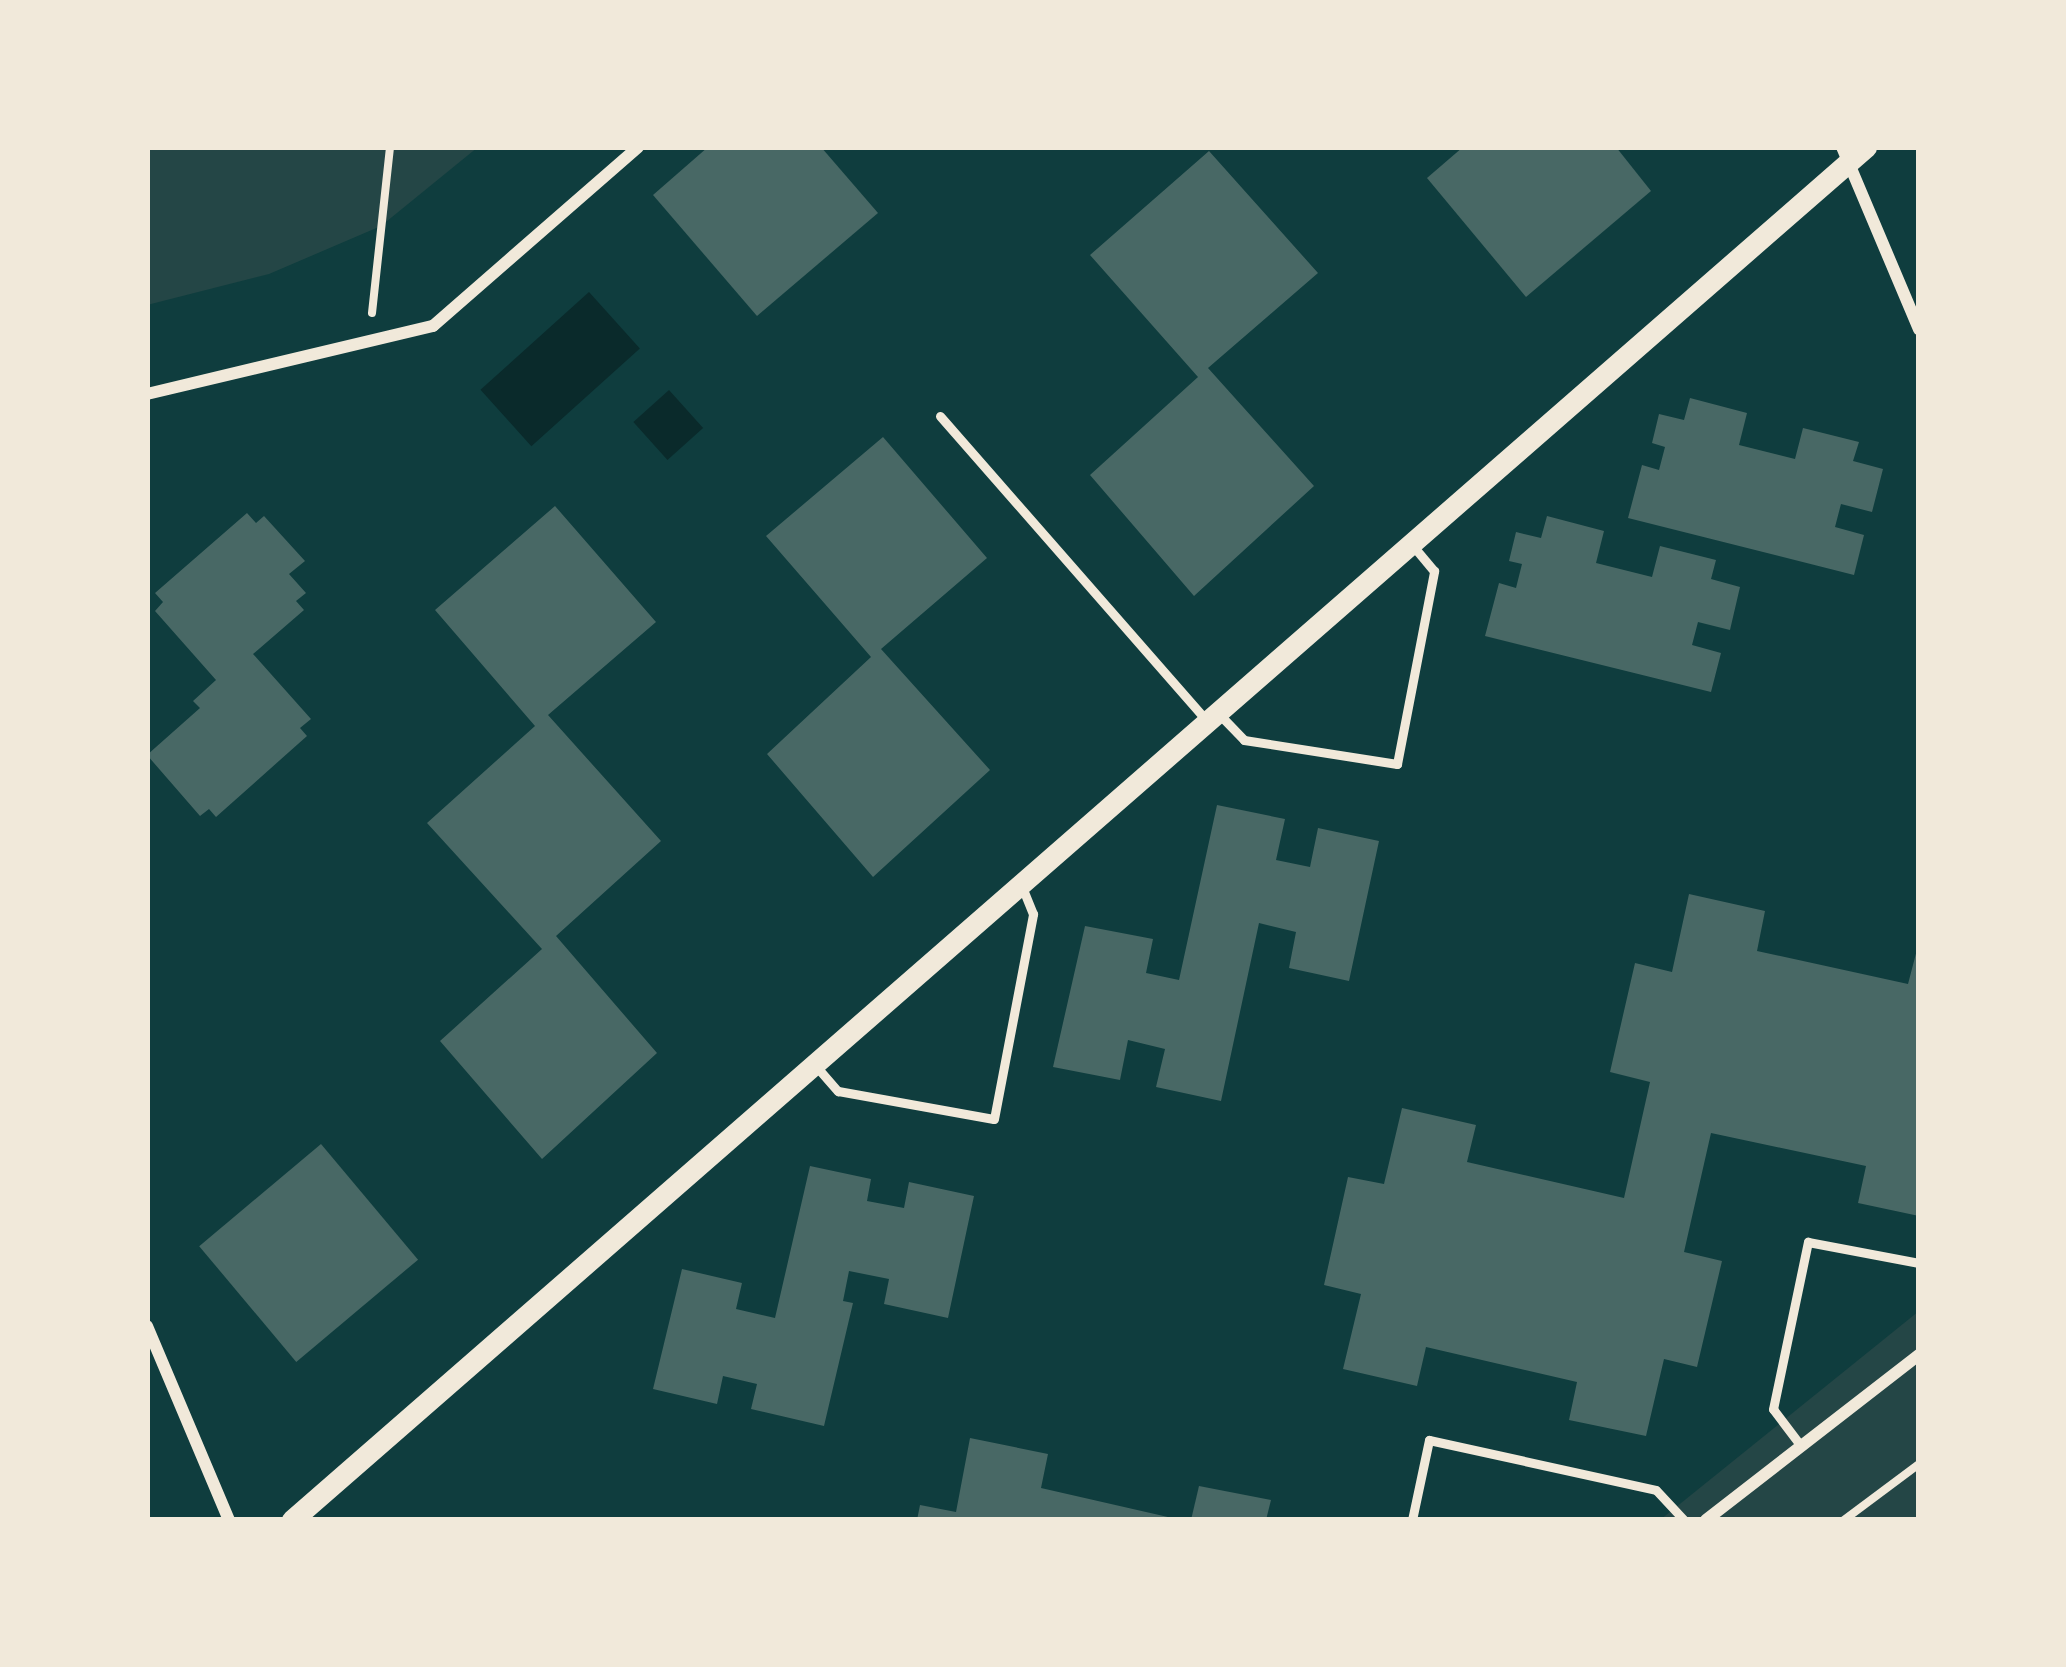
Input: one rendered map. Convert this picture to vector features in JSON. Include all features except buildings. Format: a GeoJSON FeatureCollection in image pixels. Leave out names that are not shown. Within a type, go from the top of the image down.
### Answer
{"type":"FeatureCollection","features":[{"type":"Feature","properties":{"kind":"street"},"geometry":{"type":"LineString","coordinates":[[147,394],[433,326],[638,147]]}},
{"type":"Feature","properties":{"kind":"street"},"geometry":{"type":"LineString","coordinates":[[292,1520],[1853,152],[1919,329]]}},
{"type":"Feature","properties":{"kind":"street"},"geometry":{"type":"LineString","coordinates":[[147,1326],[229,1520]]}},
{"type":"Feature","properties":{"kind":"street"},"geometry":{"type":"LineString","coordinates":[[1706,1520],[1919,1355]]}},
{"type":"Feature","properties":{"kind":"lane"},"geometry":{"type":"LineString","coordinates":[[940,416],[1210,714],[1244,740],[1397,764],[1434,571],[1410,542]]}},
{"type":"Feature","properties":{"kind":"lane"},"geometry":{"type":"LineString","coordinates":[[812,1062],[838,1090],[994,1119],[1034,914],[1019,879]]}},
{"type":"Feature","properties":{"kind":"lane"},"geometry":{"type":"LineString","coordinates":[[1802,1447],[1773,1409],[1808,1242],[1919,1263]]}},
{"type":"Feature","properties":{"kind":"lane"},"geometry":{"type":"LineString","coordinates":[[1412,1520],[1429,1440],[1656,1490],[1684,1520]]}},
{"type":"Feature","properties":{"kind":"path"},"geometry":{"type":"LineString","coordinates":[[369,342],[390,147]]}},
{"type":"Feature","properties":{"kind":"path"},"geometry":{"type":"LineString","coordinates":[[1844,1520],[1919,1464]]}},
{"type":"Feature","properties":{"kind":"shaded area"},"geometry":{"type":"Polygon","coordinates":[[[147,147],[478,147],[381,226],[269,274],[147,305],[147,147]]]}},
{"type":"Feature","properties":{"kind":"shaded area"},"geometry":{"type":"Polygon","coordinates":[[[589,292],[640,348],[531,446],[481,390],[589,292]]]}},
{"type":"Feature","properties":{"kind":"shaded area"},"geometry":{"type":"Polygon","coordinates":[[[669,390],[703,428],[667,460],[633,422],[669,390]]]}},
{"type":"Feature","properties":{"kind":"shaded area"},"geometry":{"type":"Polygon","coordinates":[[[1919,1311],[1919,1520],[1660,1520],[1919,1311]]]}}]}
